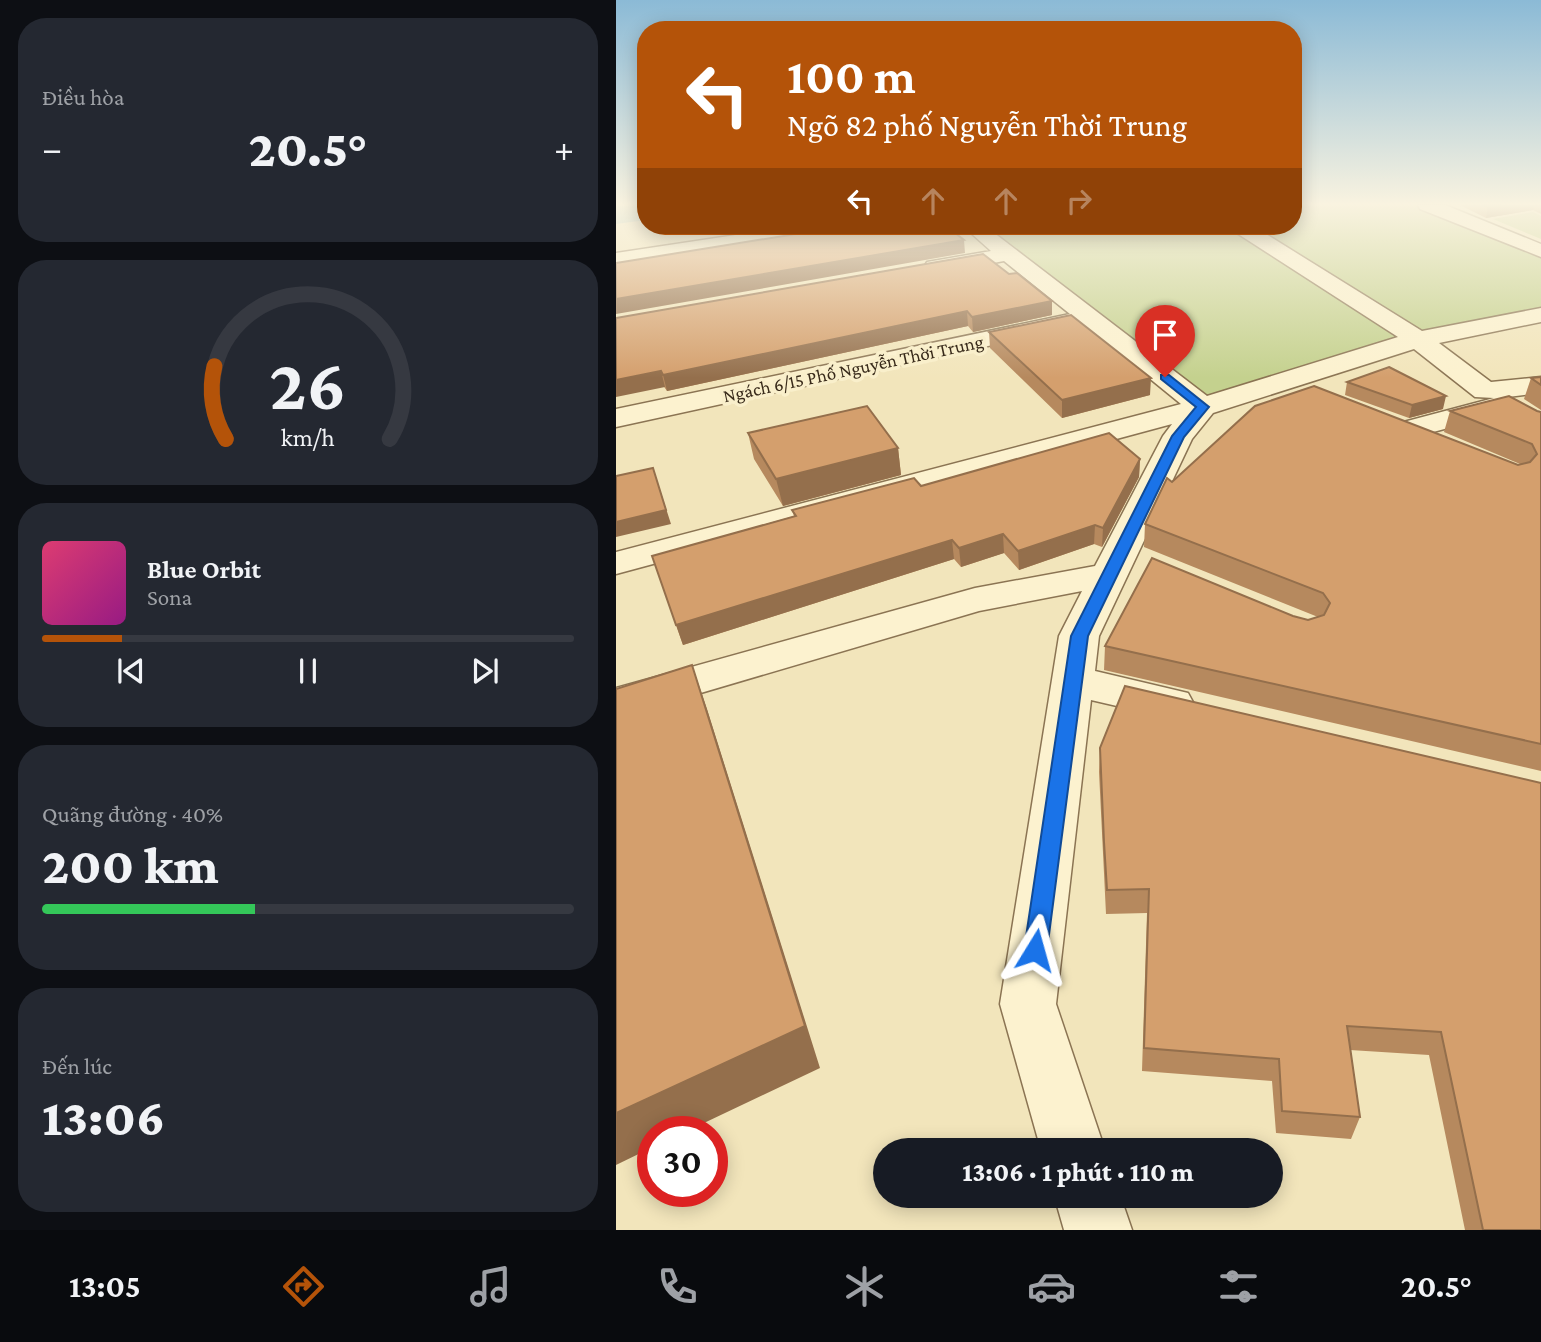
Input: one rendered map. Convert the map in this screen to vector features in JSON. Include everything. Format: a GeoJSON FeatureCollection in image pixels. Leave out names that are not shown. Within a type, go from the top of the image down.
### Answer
{"type":"FeatureCollection","features":[{"type":"Feature","properties":{"kind":"street"},"geometry":{"type":"LineString","coordinates":[[914,271],[962,262]]}},
{"type":"Feature","properties":{"kind":"street"},"geometry":{"type":"LineString","coordinates":[[1020,262],[1203,407]]}},
{"type":"Feature","properties":{"kind":"street"},"geometry":{"type":"LineString","coordinates":[[1297,262],[1512,398]]}},
{"type":"Feature","properties":{"kind":"street"},"geometry":{"type":"LineString","coordinates":[[616,564],[1203,407],[1418,339],[1541,315]]}},
{"type":"Feature","properties":{"kind":"street","name":"Ngách 6/15 Phố Nguyễn Thời Trung"},"geometry":{"type":"LineString","coordinates":[[616,418],[1090,317]]}},
{"type":"Feature","properties":{"kind":"street"},"geometry":{"type":"LineString","coordinates":[[1278,383],[1317,397]]}},
{"type":"Feature","properties":{"kind":"street"},"geometry":{"type":"LineString","coordinates":[[1454,449],[1394,425],[1512,398]]}},
{"type":"Feature","properties":{"kind":"street"},"geometry":{"type":"LineString","coordinates":[[1069,1138],[1028,1004],[1079,636],[1178,436],[1203,407]]}},
{"type":"Feature","properties":{"kind":"street"},"geometry":{"type":"LineString","coordinates":[[616,704],[975,600],[1115,564],[1157,568]]}},
{"type":"Feature","properties":{"kind":"street"},"geometry":{"type":"LineString","coordinates":[[1073,681],[1207,712]]}},
{"type":"Feature","properties":{"kind":"street"},"geometry":{"type":"LineString","coordinates":[[1091,1208],[1098,1230]]}},
{"type":"Feature","properties":{"kind":"green space"},"geometry":{"type":"Polygon","coordinates":[[[1019,262],[1541,262],[1541,315],[1418,339],[1203,407],[1019,262]]]}},
{"type":"Feature","properties":{"kind":"building"},"geometry":{"type":"Polygon","coordinates":[[[620,262],[832,262],[616,299],[616,263],[620,262]]]}},
{"type":"Feature","properties":{"kind":"building"},"geometry":{"type":"Polygon","coordinates":[[[935,262],[994,262],[1009,274],[1017,273],[1052,301],[972,317],[967,311],[663,375],[661,371],[616,380],[616,318],[935,262]]]}},
{"type":"Feature","properties":{"kind":"building"},"geometry":{"type":"Polygon","coordinates":[[[1071,315],[1151,378],[1062,400],[989,332],[1071,315]]]}},
{"type":"Feature","properties":{"kind":"building"},"geometry":{"type":"Polygon","coordinates":[[[1389,367],[1446,396],[1412,405],[1347,382],[1389,367]]]}},
{"type":"Feature","properties":{"kind":"building"},"geometry":{"type":"Polygon","coordinates":[[[1541,377],[1541,385],[1531,378],[1541,377]]]}},
{"type":"Feature","properties":{"kind":"building"},"geometry":{"type":"Polygon","coordinates":[[[1314,386],[1518,465],[1530,462],[1537,454],[1532,444],[1450,411],[1509,396],[1541,412],[1541,744],[1105,646],[1152,558],[1293,616],[1308,620],[1324,615],[1330,603],[1323,593],[1145,524],[1167,478],[1172,482],[1255,406],[1314,386]]]}},
{"type":"Feature","properties":{"kind":"building"},"geometry":{"type":"Polygon","coordinates":[[[867,406],[898,448],[776,479],[748,433],[867,406]]]}},
{"type":"Feature","properties":{"kind":"building"},"geometry":{"type":"Polygon","coordinates":[[[1109,433],[1140,459],[1103,528],[1095,525],[1018,551],[1003,534],[959,548],[952,540],[676,625],[652,556],[796,516],[792,510],[914,478],[921,486],[1109,433]]]}},
{"type":"Feature","properties":{"kind":"building"},"geometry":{"type":"Polygon","coordinates":[[[653,468],[666,510],[616,522],[616,476],[653,468]]]}},
{"type":"Feature","properties":{"kind":"building"},"geometry":{"type":"Polygon","coordinates":[[[692,665],[805,1026],[616,1113],[616,689],[692,665]]]}},
{"type":"Feature","properties":{"kind":"building"},"geometry":{"type":"Polygon","coordinates":[[[1125,686],[1541,783],[1541,1230],[1483,1230],[1441,1032],[1347,1026],[1360,1117],[1282,1111],[1279,1059],[1144,1048],[1149,889],[1107,890],[1104,842],[1100,748],[1125,686]]]}},
{"type":"Feature","properties":{"kind":"route"},"geometry":{"type":"LineString","coordinates":[[1035,950],[1079,636],[1178,436],[1203,407],[1165,377]]}}]}
